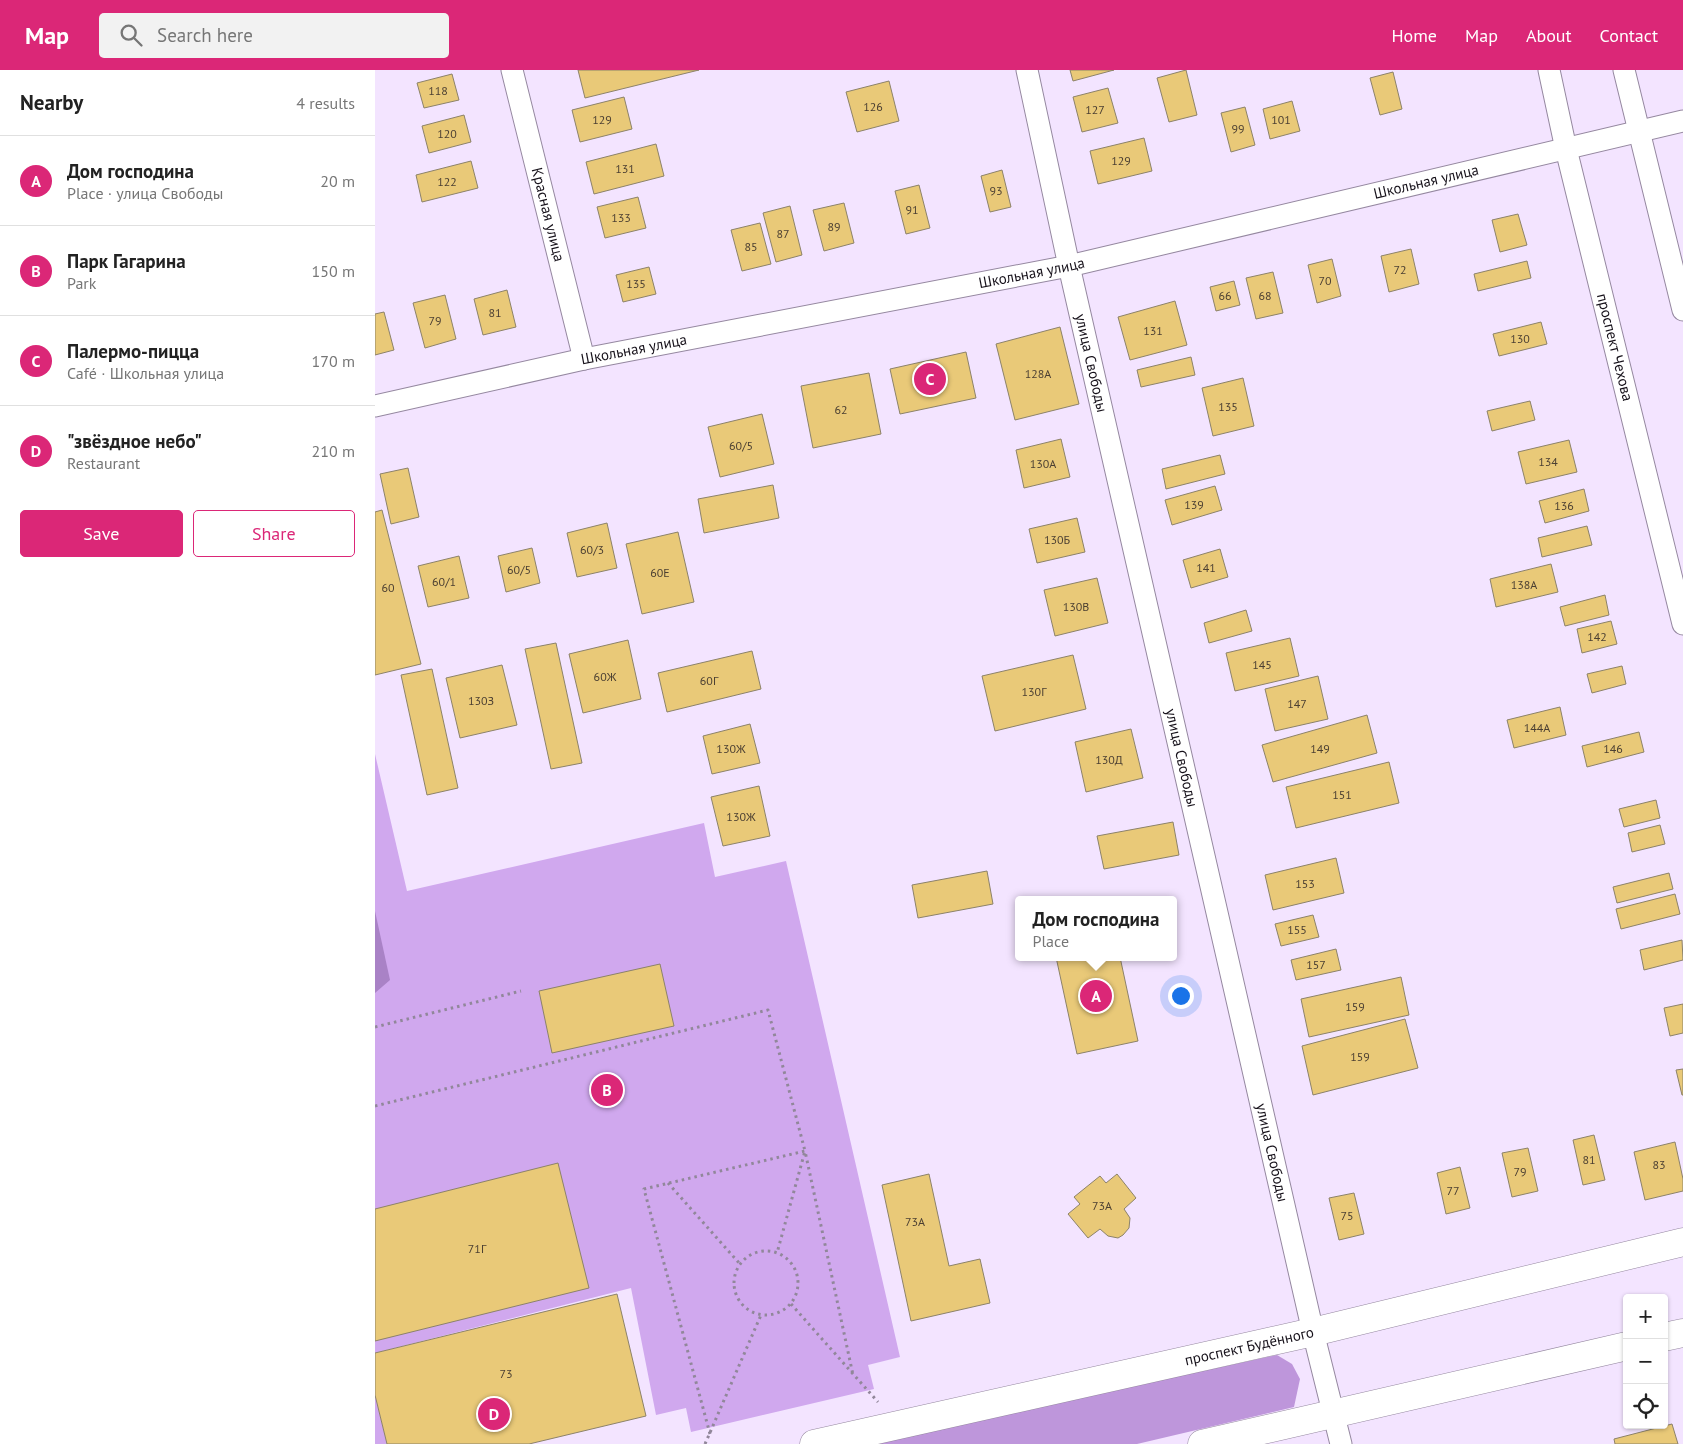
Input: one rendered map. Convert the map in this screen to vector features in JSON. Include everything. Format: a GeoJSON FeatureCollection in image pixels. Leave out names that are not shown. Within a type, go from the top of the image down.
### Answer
{"type":"FeatureCollection","features":[{"type":"Feature","properties":{"kind":"main road","name":"проспект Будённого"},"geometry":{"type":"LineString","coordinates":[[815,1444],[1313,1332],[1683,1242]]}},
{"type":"Feature","properties":{"kind":"main road"},"geometry":{"type":"LineString","coordinates":[[1668,1337],[1683,1333]]}},
{"type":"Feature","properties":{"kind":"main road"},"geometry":{"type":"LineString","coordinates":[[1202,1444],[1623,1347]]}},
{"type":"Feature","properties":{"kind":"street","name":"Красная улица"},"geometry":{"type":"LineString","coordinates":[[512,70],[584,359]]}},
{"type":"Feature","properties":{"kind":"street","name":"улица Свободы"},"geometry":{"type":"LineString","coordinates":[[1027,70],[1069,266],[1313,1332],[1341,1444]]}},
{"type":"Feature","properties":{"kind":"street","name":"проспект Чехова"},"geometry":{"type":"LineString","coordinates":[[1549,70],[1566,149],[1681,601],[1683,624]]}},
{"type":"Feature","properties":{"kind":"street"},"geometry":{"type":"LineString","coordinates":[[1624,70],[1683,310]]}},
{"type":"Feature","properties":{"kind":"street","name":"Школьная улица"},"geometry":{"type":"LineString","coordinates":[[375,406],[584,359],[1069,266],[1683,121]]}},
{"type":"Feature","properties":{"kind":"path"},"geometry":{"type":"LineString","coordinates":[[375,1027],[521,991]]}},
{"type":"Feature","properties":{"kind":"path"},"geometry":{"type":"LineString","coordinates":[[375,1106],[768,1010],[805,1151],[853,1375]]}},
{"type":"Feature","properties":{"kind":"path"},"geometry":{"type":"LineString","coordinates":[[710,1434],[644,1189],[805,1151]]}},
{"type":"Feature","properties":{"kind":"path"},"geometry":{"type":"LineString","coordinates":[[777,1253],[805,1151]]}},
{"type":"Feature","properties":{"kind":"path"},"geometry":{"type":"LineString","coordinates":[[668,1183],[740,1264]]}},
{"type":"Feature","properties":{"kind":"path"},"geometry":{"type":"LineString","coordinates":[[768,1251],[777,1253],[787,1258],[793,1266],[797,1275],[796,1295],[791,1304],[783,1310],[761,1315],[751,1312],[742,1305],[736,1295],[735,1279],[740,1264],[748,1256],[757,1252],[768,1251]]}},
{"type":"Feature","properties":{"kind":"path"},"geometry":{"type":"LineString","coordinates":[[791,1304],[898,1425]]}},
{"type":"Feature","properties":{"kind":"path"},"geometry":{"type":"LineString","coordinates":[[705,1444],[761,1315]]}},
{"type":"Feature","properties":{"kind":"shaded area"},"geometry":{"type":"Polygon","coordinates":[[[375,754],[407,891],[704,823],[715,877],[786,861],[900,1357],[868,1365],[874,1389],[691,1432],[686,1408],[656,1415],[631,1288],[375,1353],[375,754]]]}},
{"type":"Feature","properties":{"kind":"shaded area"},"geometry":{"type":"Polygon","coordinates":[[[375,911],[390,980],[375,993],[375,911]]]}},
{"type":"Feature","properties":{"kind":"shaded area"},"geometry":{"type":"Polygon","coordinates":[[[1277,1355],[1292,1364],[1300,1379],[1294,1407],[1137,1444],[866,1444],[1277,1355]]]}},
{"type":"Feature","properties":{"kind":"shaded area"},"geometry":{"type":"Polygon","coordinates":[[[375,1395],[387,1444],[375,1444],[375,1395]]]}},
{"type":"Feature","properties":{"kind":"building"},"geometry":{"type":"Polygon","coordinates":[[[578,70],[699,70],[585,98],[578,70]]]}},
{"type":"Feature","properties":{"kind":"building"},"geometry":{"type":"Polygon","coordinates":[[[1070,70],[1114,70],[1073,81],[1070,70]]]}},
{"type":"Feature","properties":{"kind":"building"},"geometry":{"type":"Polygon","coordinates":[[[1186,70],[1197,115],[1169,122],[1157,78],[1186,70]]]}},
{"type":"Feature","properties":{"kind":"building"},"geometry":{"type":"Polygon","coordinates":[[[1393,72],[1402,109],[1380,115],[1370,78],[1393,72]]]}},
{"type":"Feature","properties":{"kind":"building"},"geometry":{"type":"Polygon","coordinates":[[[452,74],[459,100],[424,108],[417,83],[452,74]]]}},
{"type":"Feature","properties":{"kind":"building"},"geometry":{"type":"Polygon","coordinates":[[[889,81],[899,121],[857,132],[846,92],[889,81]]]}},
{"type":"Feature","properties":{"kind":"building"},"geometry":{"type":"Polygon","coordinates":[[[1108,88],[1118,123],[1082,132],[1073,97],[1108,88]]]}},
{"type":"Feature","properties":{"kind":"building"},"geometry":{"type":"Polygon","coordinates":[[[624,97],[632,129],[580,142],[572,110],[624,97]]]}},
{"type":"Feature","properties":{"kind":"building"},"geometry":{"type":"Polygon","coordinates":[[[1292,101],[1300,131],[1270,139],[1263,109],[1292,101]]]}},
{"type":"Feature","properties":{"kind":"building"},"geometry":{"type":"Polygon","coordinates":[[[1245,107],[1255,145],[1231,152],[1221,113],[1245,107]]]}},
{"type":"Feature","properties":{"kind":"building"},"geometry":{"type":"Polygon","coordinates":[[[464,115],[471,142],[429,153],[422,126],[464,115]]]}},
{"type":"Feature","properties":{"kind":"building"},"geometry":{"type":"Polygon","coordinates":[[[1144,138],[1152,171],[1098,184],[1090,151],[1144,138]]]}},
{"type":"Feature","properties":{"kind":"building"},"geometry":{"type":"Polygon","coordinates":[[[656,144],[664,176],[594,194],[586,162],[656,144]]]}},
{"type":"Feature","properties":{"kind":"building"},"geometry":{"type":"Polygon","coordinates":[[[471,161],[478,188],[422,202],[416,175],[471,161]]]}},
{"type":"Feature","properties":{"kind":"building"},"geometry":{"type":"Polygon","coordinates":[[[1002,170],[1011,207],[990,212],[981,176],[1002,170]]]}},
{"type":"Feature","properties":{"kind":"building"},"geometry":{"type":"Polygon","coordinates":[[[919,185],[930,228],[906,234],[895,191],[919,185]]]}},
{"type":"Feature","properties":{"kind":"building"},"geometry":{"type":"Polygon","coordinates":[[[638,197],[646,228],[605,238],[597,207],[638,197]]]}},
{"type":"Feature","properties":{"kind":"building"},"geometry":{"type":"Polygon","coordinates":[[[844,203],[854,243],[824,251],[813,210],[844,203]]]}},
{"type":"Feature","properties":{"kind":"building"},"geometry":{"type":"Polygon","coordinates":[[[790,206],[802,255],[776,262],[763,213],[790,206]]]}},
{"type":"Feature","properties":{"kind":"building"},"geometry":{"type":"Polygon","coordinates":[[[1518,214],[1527,245],[1500,252],[1492,220],[1518,214]]]}},
{"type":"Feature","properties":{"kind":"building"},"geometry":{"type":"Polygon","coordinates":[[[760,223],[771,264],[742,271],[731,230],[760,223]]]}},
{"type":"Feature","properties":{"kind":"building"},"geometry":{"type":"Polygon","coordinates":[[[1411,249],[1419,284],[1389,292],[1381,256],[1411,249]]]}},
{"type":"Feature","properties":{"kind":"building"},"geometry":{"type":"Polygon","coordinates":[[[1332,259],[1341,296],[1317,303],[1308,265],[1332,259]]]}},
{"type":"Feature","properties":{"kind":"building"},"geometry":{"type":"Polygon","coordinates":[[[1527,261],[1531,278],[1478,291],[1474,274],[1527,261]]]}},
{"type":"Feature","properties":{"kind":"building"},"geometry":{"type":"Polygon","coordinates":[[[649,267],[656,294],[623,302],[616,275],[649,267]]]}},
{"type":"Feature","properties":{"kind":"building"},"geometry":{"type":"Polygon","coordinates":[[[1273,272],[1283,313],[1256,319],[1246,278],[1273,272]]]}},
{"type":"Feature","properties":{"kind":"building"},"geometry":{"type":"Polygon","coordinates":[[[1234,281],[1240,305],[1216,311],[1210,287],[1234,281]]]}},
{"type":"Feature","properties":{"kind":"building"},"geometry":{"type":"Polygon","coordinates":[[[507,290],[516,327],[483,335],[474,299],[507,290]]]}},
{"type":"Feature","properties":{"kind":"building"},"geometry":{"type":"Polygon","coordinates":[[[445,295],[456,339],[425,348],[413,303],[445,295]]]}},
{"type":"Feature","properties":{"kind":"building"},"geometry":{"type":"Polygon","coordinates":[[[1175,301],[1187,345],[1130,360],[1118,317],[1175,301]]]}},
{"type":"Feature","properties":{"kind":"building"},"geometry":{"type":"Polygon","coordinates":[[[384,312],[394,350],[375,355],[375,314],[384,312]]]}},
{"type":"Feature","properties":{"kind":"building"},"geometry":{"type":"Polygon","coordinates":[[[1541,322],[1547,344],[1499,356],[1493,334],[1541,322]]]}},
{"type":"Feature","properties":{"kind":"building"},"geometry":{"type":"Polygon","coordinates":[[[1060,327],[1079,404],[1015,420],[996,344],[1060,327]]]}},
{"type":"Feature","properties":{"kind":"building"},"geometry":{"type":"Polygon","coordinates":[[[966,352],[976,398],[900,414],[890,369],[966,352]]]}},
{"type":"Feature","properties":{"kind":"building"},"geometry":{"type":"Polygon","coordinates":[[[1191,357],[1195,375],[1141,387],[1137,370],[1191,357]]]}},
{"type":"Feature","properties":{"kind":"building"},"geometry":{"type":"Polygon","coordinates":[[[869,373],[881,434],[813,448],[801,386],[869,373]]]}},
{"type":"Feature","properties":{"kind":"building"},"geometry":{"type":"Polygon","coordinates":[[[1243,378],[1254,426],[1213,436],[1202,388],[1243,378]]]}},
{"type":"Feature","properties":{"kind":"building"},"geometry":{"type":"Polygon","coordinates":[[[1530,401],[1535,420],[1492,431],[1487,411],[1530,401]]]}},
{"type":"Feature","properties":{"kind":"building"},"geometry":{"type":"Polygon","coordinates":[[[762,414],[774,464],[720,477],[708,427],[762,414]]]}},
{"type":"Feature","properties":{"kind":"building"},"geometry":{"type":"Polygon","coordinates":[[[1061,439],[1070,477],[1024,488],[1016,450],[1061,439]]]}},
{"type":"Feature","properties":{"kind":"building"},"geometry":{"type":"Polygon","coordinates":[[[1569,440],[1577,472],[1526,484],[1518,452],[1569,440]]]}},
{"type":"Feature","properties":{"kind":"building"},"geometry":{"type":"Polygon","coordinates":[[[1220,455],[1225,474],[1166,489],[1162,469],[1220,455]]]}},
{"type":"Feature","properties":{"kind":"building"},"geometry":{"type":"Polygon","coordinates":[[[408,468],[419,517],[391,524],[380,474],[408,468]]]}},
{"type":"Feature","properties":{"kind":"building"},"geometry":{"type":"Polygon","coordinates":[[[773,485],[779,518],[704,533],[698,499],[773,485]]]}},
{"type":"Feature","properties":{"kind":"building"},"geometry":{"type":"Polygon","coordinates":[[[1215,486],[1222,510],[1172,525],[1165,500],[1215,486]]]}},
{"type":"Feature","properties":{"kind":"building"},"geometry":{"type":"Polygon","coordinates":[[[1584,489],[1589,511],[1545,523],[1539,501],[1584,489]]]}},
{"type":"Feature","properties":{"kind":"building"},"geometry":{"type":"Polygon","coordinates":[[[382,510],[421,664],[375,675],[375,512],[382,510]]]}},
{"type":"Feature","properties":{"kind":"building"},"geometry":{"type":"Polygon","coordinates":[[[1077,518],[1085,552],[1037,563],[1029,529],[1077,518]]]}},
{"type":"Feature","properties":{"kind":"building"},"geometry":{"type":"Polygon","coordinates":[[[607,523],[617,568],[577,577],[567,533],[607,523]]]}},
{"type":"Feature","properties":{"kind":"building"},"geometry":{"type":"Polygon","coordinates":[[[1587,526],[1592,545],[1542,557],[1538,538],[1587,526]]]}},
{"type":"Feature","properties":{"kind":"building"},"geometry":{"type":"Polygon","coordinates":[[[678,532],[694,602],[642,614],[626,544],[678,532]]]}},
{"type":"Feature","properties":{"kind":"building"},"geometry":{"type":"Polygon","coordinates":[[[532,548],[540,583],[506,592],[498,556],[532,548]]]}},
{"type":"Feature","properties":{"kind":"building"},"geometry":{"type":"Polygon","coordinates":[[[1220,549],[1228,577],[1191,588],[1183,560],[1220,549]]]}},
{"type":"Feature","properties":{"kind":"building"},"geometry":{"type":"Polygon","coordinates":[[[459,556],[469,598],[428,607],[418,566],[459,556]]]}},
{"type":"Feature","properties":{"kind":"building"},"geometry":{"type":"Polygon","coordinates":[[[1551,564],[1558,592],[1496,607],[1490,579],[1551,564]]]}},
{"type":"Feature","properties":{"kind":"building"},"geometry":{"type":"Polygon","coordinates":[[[1097,578],[1108,623],[1055,636],[1044,590],[1097,578]]]}},
{"type":"Feature","properties":{"kind":"building"},"geometry":{"type":"Polygon","coordinates":[[[1605,595],[1609,615],[1565,626],[1560,607],[1605,595]]]}},
{"type":"Feature","properties":{"kind":"building"},"geometry":{"type":"Polygon","coordinates":[[[1246,610],[1252,631],[1209,643],[1204,623],[1246,610]]]}},
{"type":"Feature","properties":{"kind":"building"},"geometry":{"type":"Polygon","coordinates":[[[1611,621],[1617,644],[1582,653],[1577,629],[1611,621]]]}},
{"type":"Feature","properties":{"kind":"building"},"geometry":{"type":"Polygon","coordinates":[[[1290,638],[1299,676],[1235,691],[1226,653],[1290,638]]]}},
{"type":"Feature","properties":{"kind":"building"},"geometry":{"type":"Polygon","coordinates":[[[628,640],[641,699],[583,713],[569,654],[628,640]]]}},
{"type":"Feature","properties":{"kind":"building"},"geometry":{"type":"Polygon","coordinates":[[[556,643],[582,763],[551,769],[525,649],[556,643]]]}},
{"type":"Feature","properties":{"kind":"building"},"geometry":{"type":"Polygon","coordinates":[[[752,651],[761,689],[667,712],[658,673],[752,651]]]}},
{"type":"Feature","properties":{"kind":"building"},"geometry":{"type":"Polygon","coordinates":[[[1073,655],[1086,709],[995,731],[982,676],[1073,655]]]}},
{"type":"Feature","properties":{"kind":"building"},"geometry":{"type":"Polygon","coordinates":[[[502,665],[517,725],[460,738],[446,678],[502,665]]]}},
{"type":"Feature","properties":{"kind":"building"},"geometry":{"type":"Polygon","coordinates":[[[1622,666],[1626,684],[1592,693],[1587,674],[1622,666]]]}},
{"type":"Feature","properties":{"kind":"building"},"geometry":{"type":"Polygon","coordinates":[[[432,669],[458,788],[427,795],[401,675],[432,669]]]}},
{"type":"Feature","properties":{"kind":"building"},"geometry":{"type":"Polygon","coordinates":[[[1318,676],[1328,719],[1275,731],[1265,689],[1318,676]]]}},
{"type":"Feature","properties":{"kind":"building"},"geometry":{"type":"Polygon","coordinates":[[[1560,707],[1566,735],[1514,748],[1507,720],[1560,707]]]}},
{"type":"Feature","properties":{"kind":"building"},"geometry":{"type":"Polygon","coordinates":[[[1367,715],[1377,753],[1273,782],[1262,745],[1367,715]]]}},
{"type":"Feature","properties":{"kind":"building"},"geometry":{"type":"Polygon","coordinates":[[[750,724],[760,763],[712,774],[703,736],[750,724]]]}},
{"type":"Feature","properties":{"kind":"building"},"geometry":{"type":"Polygon","coordinates":[[[1131,729],[1143,778],[1086,792],[1075,742],[1131,729]]]}},
{"type":"Feature","properties":{"kind":"building"},"geometry":{"type":"Polygon","coordinates":[[[1639,732],[1644,752],[1587,767],[1582,746],[1639,732]]]}},
{"type":"Feature","properties":{"kind":"building"},"geometry":{"type":"Polygon","coordinates":[[[1389,762],[1399,803],[1296,828],[1286,787],[1389,762]]]}},
{"type":"Feature","properties":{"kind":"building"},"geometry":{"type":"Polygon","coordinates":[[[759,786],[770,836],[723,846],[711,797],[759,786]]]}},
{"type":"Feature","properties":{"kind":"building"},"geometry":{"type":"Polygon","coordinates":[[[1656,800],[1660,818],[1624,827],[1619,809],[1656,800]]]}},
{"type":"Feature","properties":{"kind":"building"},"geometry":{"type":"Polygon","coordinates":[[[1173,822],[1179,855],[1104,869],[1097,836],[1173,822]]]}},
{"type":"Feature","properties":{"kind":"building"},"geometry":{"type":"Polygon","coordinates":[[[1660,825],[1665,844],[1632,852],[1628,833],[1660,825]]]}},
{"type":"Feature","properties":{"kind":"building"},"geometry":{"type":"Polygon","coordinates":[[[1336,858],[1344,893],[1273,910],[1265,875],[1336,858]]]}},
{"type":"Feature","properties":{"kind":"building"},"geometry":{"type":"Polygon","coordinates":[[[987,871],[993,904],[918,918],[912,885],[987,871]]]}},
{"type":"Feature","properties":{"kind":"building"},"geometry":{"type":"Polygon","coordinates":[[[1669,873],[1673,889],[1617,903],[1613,887],[1669,873]]]}},
{"type":"Feature","properties":{"kind":"building"},"geometry":{"type":"Polygon","coordinates":[[[1675,894],[1680,914],[1621,929],[1616,909],[1675,894]]]}},
{"type":"Feature","properties":{"kind":"building"},"geometry":{"type":"Polygon","coordinates":[[[1313,915],[1319,937],[1281,946],[1275,924],[1313,915]]]}},
{"type":"Feature","properties":{"kind":"building"},"geometry":{"type":"Polygon","coordinates":[[[1682,940],[1683,960],[1644,970],[1640,950],[1682,940]]]}},
{"type":"Feature","properties":{"kind":"building"},"geometry":{"type":"Polygon","coordinates":[[[1336,949],[1341,970],[1296,980],[1291,960],[1336,949]]]}},
{"type":"Feature","properties":{"kind":"building"},"geometry":{"type":"Polygon","coordinates":[[[1057,961],[1121,961],[1138,1041],[1077,1054],[1057,961]]]}},
{"type":"Feature","properties":{"kind":"building"},"geometry":{"type":"Polygon","coordinates":[[[660,964],[674,1026],[552,1053],[539,991],[660,964]]]}},
{"type":"Feature","properties":{"kind":"building"},"geometry":{"type":"Polygon","coordinates":[[[1401,977],[1409,1015],[1309,1037],[1301,999],[1401,977]]]}},
{"type":"Feature","properties":{"kind":"building"},"geometry":{"type":"Polygon","coordinates":[[[1683,1004],[1683,1033],[1670,1036],[1664,1008],[1683,1004]]]}},
{"type":"Feature","properties":{"kind":"building"},"geometry":{"type":"Polygon","coordinates":[[[1405,1019],[1418,1068],[1313,1095],[1302,1046],[1405,1019]]]}},
{"type":"Feature","properties":{"kind":"building"},"geometry":{"type":"Polygon","coordinates":[[[1683,1069],[1683,1095],[1682,1095],[1676,1070],[1683,1069]]]}},
{"type":"Feature","properties":{"kind":"building"},"geometry":{"type":"Polygon","coordinates":[[[1594,1135],[1605,1180],[1583,1185],[1573,1140],[1594,1135]]]}},
{"type":"Feature","properties":{"kind":"building"},"geometry":{"type":"Polygon","coordinates":[[[1675,1142],[1683,1179],[1683,1191],[1645,1200],[1634,1152],[1675,1142]]]}},
{"type":"Feature","properties":{"kind":"building"},"geometry":{"type":"Polygon","coordinates":[[[1528,1148],[1538,1191],[1512,1197],[1502,1153],[1528,1148]]]}},
{"type":"Feature","properties":{"kind":"building"},"geometry":{"type":"Polygon","coordinates":[[[558,1163],[589,1288],[375,1341],[375,1209],[558,1163]]]}},
{"type":"Feature","properties":{"kind":"building"},"geometry":{"type":"Polygon","coordinates":[[[1460,1167],[1470,1208],[1446,1214],[1437,1173],[1460,1167]]]}},
{"type":"Feature","properties":{"kind":"building"},"geometry":{"type":"Polygon","coordinates":[[[929,1174],[949,1266],[980,1259],[990,1303],[911,1321],[882,1185],[929,1174]]]}},
{"type":"Feature","properties":{"kind":"building"},"geometry":{"type":"Polygon","coordinates":[[[1117,1174],[1136,1198],[1124,1209],[1130,1218],[1129,1228],[1118,1238],[1108,1236],[1100,1229],[1088,1238],[1068,1214],[1080,1204],[1074,1197],[1100,1176],[1106,1183],[1117,1174]]]}},
{"type":"Feature","properties":{"kind":"building"},"geometry":{"type":"Polygon","coordinates":[[[1354,1193],[1364,1234],[1339,1240],[1329,1198],[1354,1193]]]}},
{"type":"Feature","properties":{"kind":"building"},"geometry":{"type":"Polygon","coordinates":[[[617,1294],[646,1416],[529,1444],[387,1444],[375,1395],[375,1353],[617,1294]]]}},
{"type":"Feature","properties":{"kind":"building"},"geometry":{"type":"Polygon","coordinates":[[[1672,1424],[1678,1444],[1615,1444],[1614,1439],[1653,1429],[1668,1429],[1668,1425],[1672,1424]]]}},
{"type":"Feature","properties":{"kind":"place","name":"Палермо-пицца"},"geometry":{"type":"Point","coordinates":[930,379]}},
{"type":"Feature","properties":{"kind":"place","name":"Дом господина"},"geometry":{"type":"Point","coordinates":[1096,996]}},
{"type":"Feature","properties":{"kind":"place","name":"Парк Гагарина"},"geometry":{"type":"Point","coordinates":[607,1090]}},
{"type":"Feature","properties":{"kind":"place","name":"\"звёздное небо\""},"geometry":{"type":"Point","coordinates":[494,1414]}}]}
